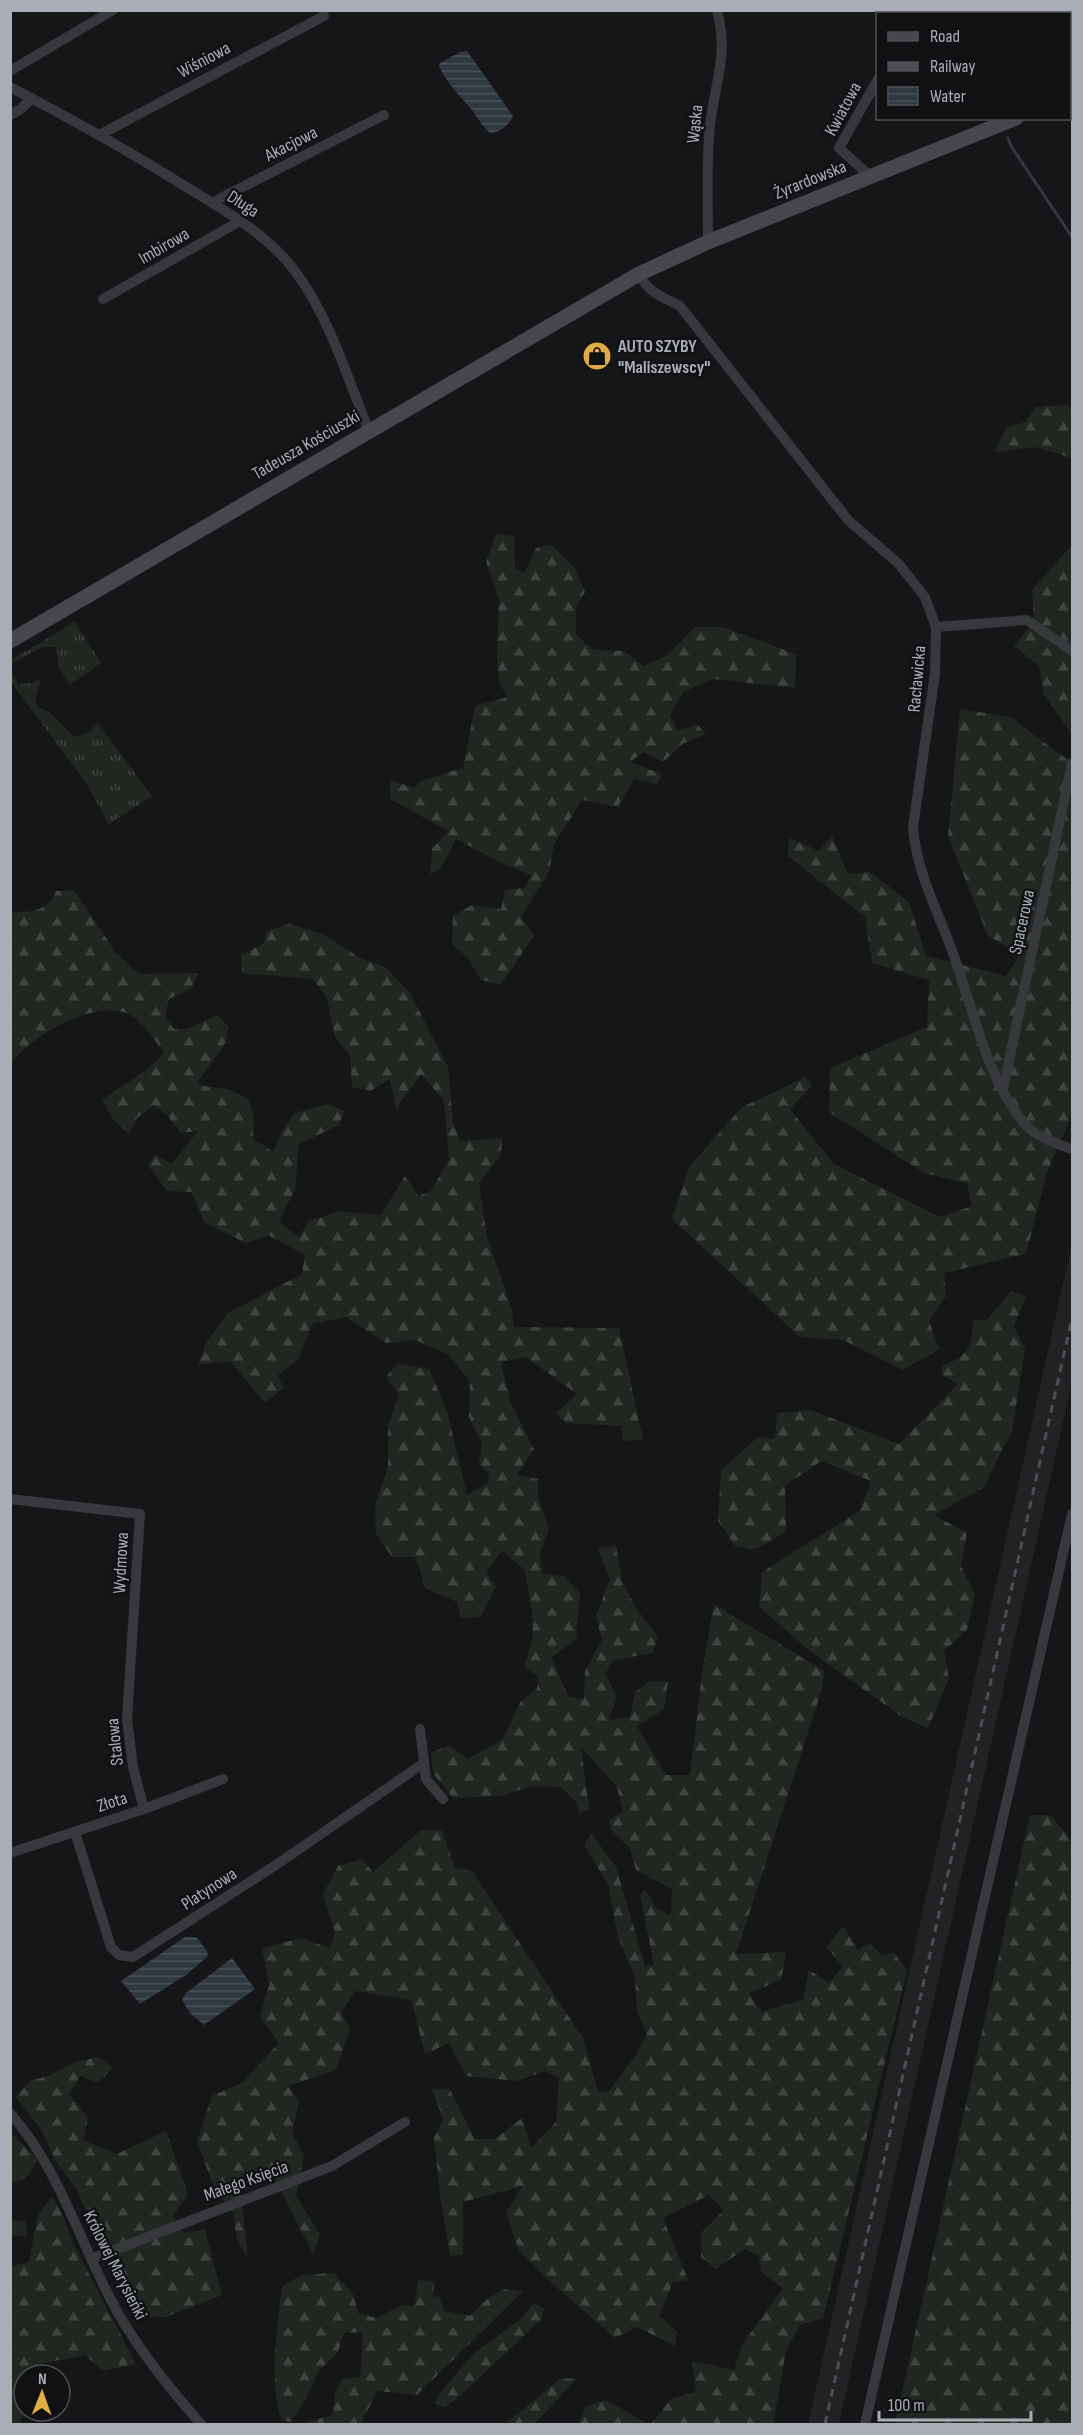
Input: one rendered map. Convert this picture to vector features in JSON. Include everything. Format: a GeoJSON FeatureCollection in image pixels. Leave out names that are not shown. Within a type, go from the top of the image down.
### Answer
{"type":"FeatureCollection","features":[{"type":"Feature","properties":{"kind":"main road","name":"Żyrardowska"},"geometry":{"type":"LineString","coordinates":[[622,283],[708,242],[1011,120]]}},
{"type":"Feature","properties":{"kind":"main road","name":"Tadeusza Kościuszki"},"geometry":{"type":"LineString","coordinates":[[10,640],[622,283]]}},
{"type":"Feature","properties":{"kind":"street"},"geometry":{"type":"LineString","coordinates":[[10,71],[113,10]]}},
{"type":"Feature","properties":{"kind":"street","name":"Wąska"},"geometry":{"type":"LineString","coordinates":[[708,242],[710,128],[722,63],[723,32],[717,10]]}},
{"type":"Feature","properties":{"kind":"street","name":"Wiśniowa"},"geometry":{"type":"LineString","coordinates":[[101,134],[324,16]]}},
{"type":"Feature","properties":{"kind":"street","name":"Kwiatowa"},"geometry":{"type":"LineString","coordinates":[[871,177],[839,148],[876,83]]}},
{"type":"Feature","properties":{"kind":"street","name":"Długa"},"geometry":{"type":"LineString","coordinates":[[10,87],[101,134],[260,234],[280,253],[295,271],[323,314],[369,431]]}},
{"type":"Feature","properties":{"kind":"street"},"geometry":{"type":"LineString","coordinates":[[10,115],[21,109],[32,98]]}},
{"type":"Feature","properties":{"kind":"street","name":"Akacjowa"},"geometry":{"type":"LineString","coordinates":[[214,204],[219,199],[384,115]]}},
{"type":"Feature","properties":{"kind":"street","name":"Imbirowa"},"geometry":{"type":"LineString","coordinates":[[104,299],[240,221]]}},
{"type":"Feature","properties":{"kind":"street","name":"Racławicka"},"geometry":{"type":"LineString","coordinates":[[639,274],[644,285],[651,291],[680,306],[848,520],[899,564],[925,597],[936,627],[936,673],[915,804],[914,844],[921,873],[951,946],[991,1066],[1003,1089],[1025,1125],[1052,1143],[1072,1149]]}},
{"type":"Feature","properties":{"kind":"street"},"geometry":{"type":"LineString","coordinates":[[936,627],[1027,620],[1072,651]]}},
{"type":"Feature","properties":{"kind":"street","name":"Spacerowa"},"geometry":{"type":"LineString","coordinates":[[1003,1089],[1072,763]]}},
{"type":"Feature","properties":{"kind":"street","name":"Wydmowa"},"geometry":{"type":"LineString","coordinates":[[10,1499],[140,1514],[131,1671]]}},
{"type":"Feature","properties":{"kind":"street"},"geometry":{"type":"LineString","coordinates":[[865,2424],[1072,1515]]}},
{"type":"Feature","properties":{"kind":"street","name":"Stalowa"},"geometry":{"type":"LineString","coordinates":[[131,1671],[127,1719],[133,1767],[144,1809]]}},
{"type":"Feature","properties":{"kind":"street"},"geometry":{"type":"LineString","coordinates":[[420,1730],[426,1779],[443,1799]]}},
{"type":"Feature","properties":{"kind":"street","name":"Platynowa"},"geometry":{"type":"LineString","coordinates":[[75,1832],[111,1947],[119,1956],[133,1957],[276,1865],[424,1763]]}},
{"type":"Feature","properties":{"kind":"street","name":"Złota"},"geometry":{"type":"LineString","coordinates":[[10,1853],[144,1809],[223,1779]]}},
{"type":"Feature","properties":{"kind":"street","name":"Królowej Marysieńki"},"geometry":{"type":"LineString","coordinates":[[10,2113],[26,2130],[54,2177],[111,2301],[134,2338],[201,2424]]}},
{"type":"Feature","properties":{"kind":"street","name":"Małego Księcia"},"geometry":{"type":"LineString","coordinates":[[91,2259],[332,2166],[405,2121]]}},
{"type":"Feature","properties":{"kind":"shaded area"},"geometry":{"type":"Polygon","coordinates":[[[1072,1244],[1072,1382],[839,2424],[808,2424],[1072,1244]]]}},
{"type":"Feature","properties":{"kind":"green space"},"geometry":{"type":"Polygon","coordinates":[[[1072,406],[1072,458],[1035,447],[995,452],[1006,428],[1026,422],[1035,407],[1072,406]]]}},
{"type":"Feature","properties":{"kind":"green space"},"geometry":{"type":"Polygon","coordinates":[[[496,534],[514,536],[515,569],[525,573],[536,548],[552,545],[575,568],[585,592],[576,607],[576,635],[593,650],[624,651],[644,666],[668,655],[695,627],[722,627],[796,654],[795,688],[713,679],[683,692],[670,716],[678,730],[698,725],[706,734],[682,744],[663,762],[644,752],[630,762],[662,774],[657,784],[634,779],[618,807],[582,800],[554,844],[549,872],[521,917],[534,935],[501,985],[481,980],[467,957],[452,944],[453,916],[472,905],[501,909],[505,890],[525,888],[531,875],[456,839],[440,870],[430,874],[432,849],[448,831],[390,799],[390,780],[414,788],[423,780],[463,768],[475,706],[508,697],[499,683],[497,657],[499,599],[486,562],[496,534]]]}},
{"type":"Feature","properties":{"kind":"green space"},"geometry":{"type":"Polygon","coordinates":[[[1072,545],[1072,734],[1044,695],[1039,666],[1014,646],[1034,620],[1032,590],[1072,545]]]}},
{"type":"Feature","properties":{"kind":"green space"},"geometry":{"type":"Polygon","coordinates":[[[75,622],[101,663],[70,685],[58,667],[55,647],[43,647],[11,664],[11,660],[75,622]]]}},
{"type":"Feature","properties":{"kind":"green space"},"geometry":{"type":"Polygon","coordinates":[[[11,673],[19,684],[32,683],[41,679],[35,701],[38,707],[49,712],[74,737],[90,732],[98,723],[152,796],[109,824],[86,783],[11,682],[11,673]]]}},
{"type":"Feature","properties":{"kind":"green space"},"geometry":{"type":"Polygon","coordinates":[[[960,709],[1010,717],[1072,763],[1072,1115],[1047,1172],[1026,1254],[944,1273],[946,1296],[929,1321],[939,1349],[903,1370],[843,1340],[800,1337],[672,1219],[689,1167],[742,1107],[806,1077],[812,1086],[790,1109],[834,1164],[940,1217],[972,1206],[967,1183],[924,1173],[829,1112],[830,1068],[927,1027],[929,980],[872,963],[865,917],[788,856],[789,838],[819,851],[832,836],[848,874],[870,872],[909,902],[926,956],[1006,976],[1020,954],[988,936],[948,836],[960,709]]]}},
{"type":"Feature","properties":{"kind":"green space"},"geometry":{"type":"Polygon","coordinates":[[[74,890],[116,953],[139,974],[199,973],[191,988],[169,999],[165,1017],[174,1029],[187,1029],[217,1015],[229,1027],[226,1042],[198,1082],[203,1086],[227,1089],[248,1098],[254,1117],[253,1139],[274,1152],[282,1131],[295,1113],[329,1104],[344,1111],[339,1125],[299,1144],[295,1189],[279,1222],[299,1237],[309,1221],[339,1211],[381,1215],[405,1176],[418,1196],[431,1191],[449,1160],[444,1101],[421,1074],[396,1109],[390,1079],[370,1091],[352,1087],[350,1055],[335,1037],[327,998],[313,979],[242,973],[241,955],[263,944],[267,931],[289,924],[323,934],[360,958],[385,967],[410,993],[448,1067],[453,1123],[460,1141],[502,1138],[501,1155],[479,1183],[487,1237],[512,1309],[514,1327],[619,1328],[643,1440],[623,1441],[622,1426],[566,1423],[556,1413],[577,1394],[526,1357],[501,1362],[510,1401],[534,1449],[517,1475],[538,1479],[538,1496],[549,1530],[540,1552],[542,1574],[564,1576],[580,1593],[576,1640],[551,1657],[568,1696],[584,1699],[585,1671],[602,1640],[596,1616],[610,1579],[597,1548],[616,1546],[622,1581],[636,1608],[658,1637],[653,1653],[613,1660],[605,1674],[617,1696],[608,1720],[630,1717],[635,1692],[650,1681],[668,1682],[664,1709],[637,1726],[666,1775],[690,1775],[702,1673],[714,1604],[824,1671],[822,1689],[736,1954],[786,1952],[781,1980],[749,1993],[761,2012],[803,2000],[809,1970],[829,1983],[843,1966],[826,1947],[843,1926],[858,1950],[870,1943],[881,1955],[894,1953],[907,1970],[823,2318],[800,2325],[786,2351],[773,2424],[651,2424],[671,2399],[696,2392],[692,2361],[734,2370],[742,2345],[783,2288],[762,2273],[759,2256],[745,2249],[715,2269],[701,2257],[701,2233],[724,2210],[709,2195],[663,2218],[688,2280],[673,2282],[659,2316],[677,2331],[675,2346],[637,2327],[615,2338],[547,2279],[519,2251],[506,2212],[523,2186],[463,2202],[463,2255],[450,2256],[434,2138],[443,2118],[432,2090],[449,2088],[475,2139],[495,2139],[522,2118],[531,2148],[556,2122],[559,2078],[544,2071],[518,2081],[466,2076],[449,2043],[425,2054],[411,2000],[356,1991],[341,2012],[350,2029],[336,2070],[288,2086],[299,2102],[292,2132],[304,2156],[296,2196],[320,2234],[313,2254],[275,2179],[241,2191],[248,2259],[237,2240],[233,2213],[215,2190],[197,2141],[212,2096],[242,2083],[279,2043],[260,2017],[269,1985],[262,1948],[302,1938],[330,1948],[335,1932],[323,1894],[338,1866],[362,1859],[373,1872],[420,1831],[442,1830],[455,1868],[472,1871],[583,2038],[598,2091],[608,2092],[636,2055],[647,2035],[637,2012],[635,1977],[618,1937],[608,1884],[584,1845],[591,1833],[616,1867],[645,1966],[654,1965],[640,1895],[645,1889],[656,1908],[671,1916],[672,1889],[636,1870],[630,1848],[612,1831],[609,1820],[623,1812],[617,1787],[581,1747],[589,1809],[579,1814],[576,1802],[561,1787],[533,1786],[500,1796],[453,1798],[433,1773],[431,1753],[449,1745],[468,1759],[503,1739],[521,1701],[537,1689],[538,1676],[524,1667],[533,1636],[532,1612],[525,1570],[502,1551],[486,1573],[496,1587],[480,1617],[461,1618],[457,1602],[425,1588],[416,1557],[392,1557],[376,1534],[375,1504],[388,1468],[388,1426],[399,1394],[386,1377],[397,1364],[429,1369],[447,1411],[467,1495],[487,1484],[489,1473],[479,1464],[482,1444],[469,1417],[470,1382],[448,1354],[415,1340],[386,1343],[346,1317],[312,1324],[298,1360],[278,1375],[283,1388],[265,1403],[230,1361],[198,1365],[206,1342],[228,1313],[302,1274],[305,1255],[268,1235],[246,1243],[204,1222],[192,1192],[167,1191],[148,1165],[155,1155],[172,1164],[198,1131],[181,1133],[167,1115],[154,1105],[137,1118],[129,1134],[113,1119],[102,1100],[142,1072],[164,1053],[147,1030],[131,1015],[111,1011],[79,1016],[48,1032],[11,1062],[11,912],[25,912],[44,907],[56,891],[74,890]]]}},
{"type":"Feature","properties":{"kind":"green space"},"geometry":{"type":"Polygon","coordinates":[[[1011,1291],[1026,1296],[1014,1326],[1025,1350],[1012,1430],[984,1487],[934,1515],[967,1533],[961,1566],[975,1594],[967,1630],[944,1651],[949,1678],[928,1728],[904,1718],[810,1651],[759,1607],[762,1573],[860,1511],[871,1481],[821,1461],[785,1486],[786,1532],[756,1549],[736,1547],[718,1521],[721,1470],[758,1437],[775,1439],[777,1413],[811,1410],[899,1444],[958,1384],[942,1375],[941,1366],[957,1359],[967,1350],[970,1345],[973,1320],[987,1320],[1011,1291]]]}},
{"type":"Feature","properties":{"kind":"green space"},"geometry":{"type":"Polygon","coordinates":[[[1030,1815],[1050,1815],[1072,1841],[1072,2424],[895,2424],[1030,1815]]]}},
{"type":"Feature","properties":{"kind":"green space"},"geometry":{"type":"Polygon","coordinates":[[[98,2057],[112,2068],[98,2083],[81,2076],[69,2094],[88,2118],[83,2140],[117,2154],[166,2131],[188,2194],[173,2216],[183,2233],[205,2230],[222,2295],[166,2317],[135,2316],[109,2269],[78,2192],[55,2160],[41,2129],[16,2097],[30,2081],[51,2075],[76,2062],[98,2057]]]}},
{"type":"Feature","properties":{"kind":"green space"},"geometry":{"type":"Polygon","coordinates":[[[10,2132],[38,2160],[27,2177],[11,2184],[10,2132]]]}},
{"type":"Feature","properties":{"kind":"green space"},"geometry":{"type":"Polygon","coordinates":[[[52,2197],[60,2209],[75,2247],[136,2364],[103,2371],[85,2355],[44,2363],[12,2363],[12,2423],[21,2424],[11,2424],[11,2266],[29,2262],[38,2214],[52,2197]]]}},
{"type":"Feature","properties":{"kind":"green space"},"geometry":{"type":"Polygon","coordinates":[[[11,2220],[26,2221],[27,2236],[11,2236],[11,2220]]]}},
{"type":"Feature","properties":{"kind":"green space"},"geometry":{"type":"Polygon","coordinates":[[[334,2273],[353,2294],[358,2313],[376,2318],[400,2306],[415,2305],[418,2280],[435,2282],[432,2297],[439,2296],[444,2311],[470,2316],[487,2299],[504,2289],[523,2291],[417,2395],[377,2391],[361,2424],[303,2424],[333,2414],[335,2393],[342,2379],[360,2377],[363,2344],[361,2332],[344,2333],[338,2352],[318,2372],[307,2397],[291,2422],[281,2420],[277,2404],[275,2370],[276,2336],[282,2286],[302,2275],[334,2273]]]}},
{"type":"Feature","properties":{"kind":"green space"},"geometry":{"type":"Polygon","coordinates":[[[534,2303],[544,2309],[541,2320],[461,2395],[445,2407],[436,2404],[437,2397],[474,2353],[521,2319],[534,2303]]]}},
{"type":"Feature","properties":{"kind":"green space"},"geometry":{"type":"Polygon","coordinates":[[[561,2378],[577,2379],[534,2424],[505,2424],[561,2378]]]}},
{"type":"Feature","properties":{"kind":"green space"},"geometry":{"type":"Polygon","coordinates":[[[606,2400],[649,2424],[578,2424],[586,2406],[606,2400]]]}},
{"type":"Feature","properties":{"kind":"water"},"geometry":{"type":"Polygon","coordinates":[[[467,51],[513,116],[507,125],[497,132],[490,133],[485,128],[450,84],[439,66],[440,63],[460,52],[467,51]]]}},
{"type":"Feature","properties":{"kind":"water"},"geometry":{"type":"Polygon","coordinates":[[[185,1937],[196,1937],[207,1951],[208,1956],[186,1975],[140,2004],[121,1981],[185,1937]]]}},
{"type":"Feature","properties":{"kind":"water"},"geometry":{"type":"Polygon","coordinates":[[[232,1958],[255,1989],[204,2025],[190,2013],[182,2000],[186,1993],[232,1958]]]}},
{"type":"Feature","properties":{"kind":"waterway"},"geometry":{"type":"LineString","coordinates":[[1008,138],[1011,146],[1072,237]]}},
{"type":"Feature","properties":{"kind":"railway"},"geometry":{"type":"LineString","coordinates":[[825,2424],[1072,1318]]}},
{"type":"Feature","properties":{"kind":"place","name":"AUTO SZYBY \"Maliszewscy\""},"geometry":{"type":"Point","coordinates":[597,356]}}]}
